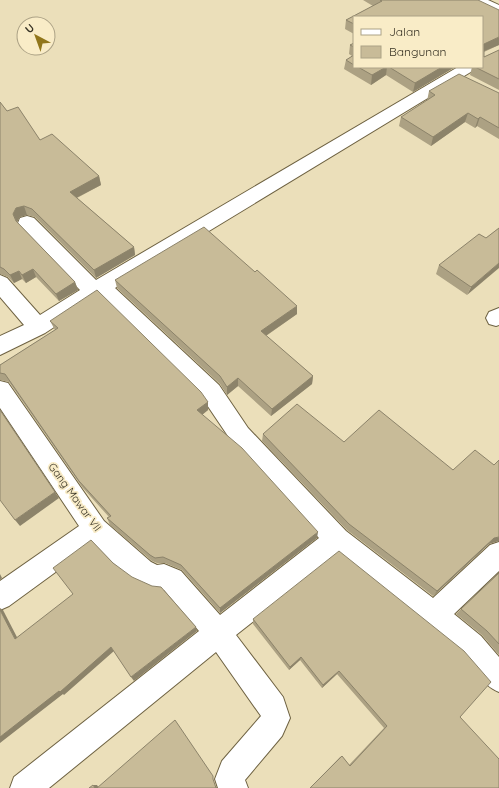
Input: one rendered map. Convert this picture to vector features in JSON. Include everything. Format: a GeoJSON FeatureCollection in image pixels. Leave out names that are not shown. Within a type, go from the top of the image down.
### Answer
{"type":"FeatureCollection","features":[{"type":"Feature","properties":{"kind":"street"},"geometry":{"type":"LineString","coordinates":[[0,346],[38,327],[98,289],[463,71],[475,84]]}},
{"type":"Feature","properties":{"kind":"street"},"geometry":{"type":"LineString","coordinates":[[27,223],[211,392],[240,435],[337,540],[434,615],[471,646],[499,678]]}},
{"type":"Feature","properties":{"kind":"street"},"geometry":{"type":"LineString","coordinates":[[0,283],[38,327]]}},
{"type":"Feature","properties":{"kind":"street","name":"Gang Mawar VII"},"geometry":{"type":"LineString","coordinates":[[0,390],[95,529],[142,572],[155,578],[164,577],[172,580],[218,633],[273,707],[276,718],[272,726],[233,772],[230,779],[233,788]]}},
{"type":"Feature","properties":{"kind":"street"},"geometry":{"type":"LineString","coordinates":[[0,597],[95,529]]}},
{"type":"Feature","properties":{"kind":"street"},"geometry":{"type":"LineString","coordinates":[[25,788],[218,633],[337,540]]}},
{"type":"Feature","properties":{"kind":"street"},"geometry":{"type":"LineString","coordinates":[[434,615],[499,554]]}},
{"type":"Feature","properties":{"kind":"lane"},"geometry":{"type":"LineString","coordinates":[[482,0],[499,8]]}},
{"type":"Feature","properties":{"kind":"building"},"geometry":{"type":"Polygon","coordinates":[[[380,0],[478,0],[499,10],[499,37],[484,44],[484,57],[499,50],[499,79],[477,68],[483,68],[483,16],[354,16],[382,1],[380,0]]]}},
{"type":"Feature","properties":{"kind":"building"},"geometry":{"type":"Polygon","coordinates":[[[353,16],[353,24],[346,20],[353,16]]]}},
{"type":"Feature","properties":{"kind":"building"},"geometry":{"type":"Polygon","coordinates":[[[353,56],[353,64],[346,60],[353,56]]]}},
{"type":"Feature","properties":{"kind":"building"},"geometry":{"type":"Polygon","coordinates":[[[360,68],[384,68],[372,75],[360,68]]]}},
{"type":"Feature","properties":{"kind":"building"},"geometry":{"type":"Polygon","coordinates":[[[391,68],[440,68],[415,83],[391,68]]]}},
{"type":"Feature","properties":{"kind":"building"},"geometry":{"type":"Polygon","coordinates":[[[459,74],[499,93],[499,128],[480,117],[478,119],[468,113],[433,137],[401,117],[435,95],[429,91],[459,74]]]}},
{"type":"Feature","properties":{"kind":"building"},"geometry":{"type":"Polygon","coordinates":[[[0,102],[7,111],[18,107],[40,140],[52,134],[99,176],[70,192],[134,247],[94,270],[32,209],[24,206],[16,208],[13,214],[16,221],[75,282],[56,294],[33,269],[22,275],[19,271],[10,275],[0,267],[0,102]]]}},
{"type":"Feature","properties":{"kind":"building"},"geometry":{"type":"Polygon","coordinates":[[[204,227],[255,272],[257,270],[297,306],[261,331],[313,376],[272,409],[238,378],[227,387],[220,376],[115,280],[204,227]]]}},
{"type":"Feature","properties":{"kind":"building"},"geometry":{"type":"Polygon","coordinates":[[[499,228],[499,263],[471,287],[439,265],[479,234],[486,238],[499,228]]]}},
{"type":"Feature","properties":{"kind":"building"},"geometry":{"type":"Polygon","coordinates":[[[97,290],[201,392],[208,402],[197,410],[242,448],[318,532],[220,608],[181,565],[163,557],[155,558],[150,555],[107,518],[111,516],[79,481],[5,374],[0,373],[0,365],[58,328],[50,321],[97,290]]]}},
{"type":"Feature","properties":{"kind":"building"},"geometry":{"type":"Polygon","coordinates":[[[297,404],[344,442],[379,410],[453,470],[475,450],[494,465],[499,460],[499,537],[494,538],[437,591],[349,524],[263,434],[297,404]]]}},
{"type":"Feature","properties":{"kind":"building"},"geometry":{"type":"Polygon","coordinates":[[[0,410],[55,492],[15,520],[0,500],[0,410]]]}},
{"type":"Feature","properties":{"kind":"building"},"geometry":{"type":"Polygon","coordinates":[[[91,540],[113,563],[132,577],[152,586],[161,587],[196,627],[131,677],[111,647],[60,692],[59,691],[0,737],[0,610],[15,639],[73,594],[53,568],[91,540]]]}},
{"type":"Feature","properties":{"kind":"building"},"geometry":{"type":"Polygon","coordinates":[[[339,551],[464,651],[491,682],[460,717],[499,759],[499,788],[310,788],[342,756],[350,766],[387,726],[339,671],[323,685],[301,657],[290,667],[253,619],[339,551]]]}},
{"type":"Feature","properties":{"kind":"building"},"geometry":{"type":"Polygon","coordinates":[[[499,573],[499,644],[487,631],[461,609],[499,573]]]}},
{"type":"Feature","properties":{"kind":"building"},"geometry":{"type":"Polygon","coordinates":[[[175,720],[213,776],[216,788],[97,788],[175,720]]]}}]}
